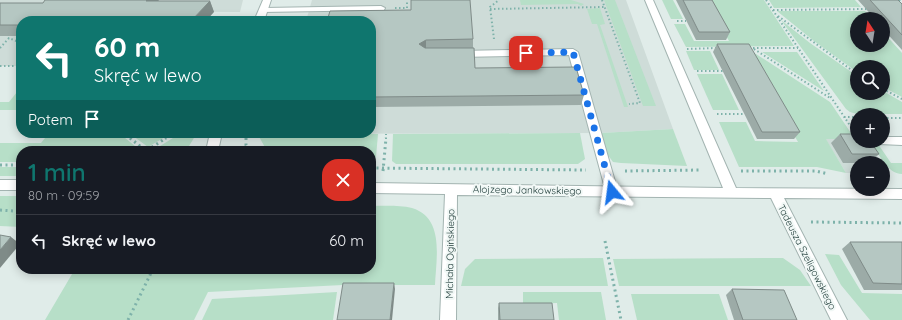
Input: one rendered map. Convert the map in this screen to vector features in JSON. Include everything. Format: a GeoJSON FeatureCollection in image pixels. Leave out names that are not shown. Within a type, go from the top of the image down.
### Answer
{"type":"FeatureCollection","features":[{"type":"Feature","properties":{"kind":"street"},"geometry":{"type":"LineString","coordinates":[[262,16],[267,0]]}},
{"type":"Feature","properties":{"kind":"street"},"geometry":{"type":"LineString","coordinates":[[649,0],[732,193]]}},
{"type":"Feature","properties":{"kind":"street"},"geometry":{"type":"LineString","coordinates":[[0,185],[16,185]]}},
{"type":"Feature","properties":{"kind":"street","name":"Alojzego Jankowskiego"},"geometry":{"type":"LineString","coordinates":[[376,188],[451,188],[612,192],[902,194]]}},
{"type":"Feature","properties":{"kind":"street","name":"Michała Ogińskiego"},"geometry":{"type":"LineString","coordinates":[[448,320],[451,188]]}},
{"type":"Feature","properties":{"kind":"street","name":"Tadeusza Szeligowskiego"},"geometry":{"type":"LineString","coordinates":[[775,193],[839,320]]}},
{"type":"Feature","properties":{"kind":"lane"},"geometry":{"type":"LineString","coordinates":[[264,10],[381,8]]}},
{"type":"Feature","properties":{"kind":"lane"},"geometry":{"type":"LineString","coordinates":[[449,54],[573,52],[612,192]]}},
{"type":"Feature","properties":{"kind":"lane"},"geometry":{"type":"LineString","coordinates":[[890,141],[902,141]]}},
{"type":"Feature","properties":{"kind":"path"},"geometry":{"type":"LineString","coordinates":[[492,21],[490,7],[499,0]]}},
{"type":"Feature","properties":{"kind":"path"},"geometry":{"type":"LineString","coordinates":[[602,0],[640,104],[629,104]]}},
{"type":"Feature","properties":{"kind":"path"},"geometry":{"type":"LineString","coordinates":[[766,0],[850,126]]}},
{"type":"Feature","properties":{"kind":"path"},"geometry":{"type":"LineString","coordinates":[[490,9],[605,7]]}},
{"type":"Feature","properties":{"kind":"path"},"geometry":{"type":"LineString","coordinates":[[773,10],[872,9]]}},
{"type":"Feature","properties":{"kind":"path"},"geometry":{"type":"LineString","coordinates":[[776,14],[850,69]]}},
{"type":"Feature","properties":{"kind":"path"},"geometry":{"type":"LineString","coordinates":[[0,48],[9,38],[16,41]]}},
{"type":"Feature","properties":{"kind":"path"},"geometry":{"type":"LineString","coordinates":[[681,49],[721,48]]}},
{"type":"Feature","properties":{"kind":"path"},"geometry":{"type":"LineString","coordinates":[[745,48],[798,48]]}},
{"type":"Feature","properties":{"kind":"path"},"geometry":{"type":"LineString","coordinates":[[753,48],[832,99]]}},
{"type":"Feature","properties":{"kind":"path"},"geometry":{"type":"LineString","coordinates":[[0,66],[16,66]]}},
{"type":"Feature","properties":{"kind":"path"},"geometry":{"type":"LineString","coordinates":[[692,71],[723,71]]}},
{"type":"Feature","properties":{"kind":"path"},"geometry":{"type":"LineString","coordinates":[[890,93],[902,99]]}},
{"type":"Feature","properties":{"kind":"path"},"geometry":{"type":"LineString","coordinates":[[711,114],[744,114]]}},
{"type":"Feature","properties":{"kind":"path"},"geometry":{"type":"LineString","coordinates":[[844,117],[850,117]]}},
{"type":"Feature","properties":{"kind":"path"},"geometry":{"type":"LineString","coordinates":[[890,118],[902,118]]}},
{"type":"Feature","properties":{"kind":"path"},"geometry":{"type":"LineString","coordinates":[[130,138],[140,146]]}},
{"type":"Feature","properties":{"kind":"path"},"geometry":{"type":"LineString","coordinates":[[154,146],[167,138]]}},
{"type":"Feature","properties":{"kind":"path"},"geometry":{"type":"LineString","coordinates":[[0,165],[16,165]]}},
{"type":"Feature","properties":{"kind":"path"},"geometry":{"type":"LineString","coordinates":[[376,168],[721,170],[816,172],[830,175]]}},
{"type":"Feature","properties":{"kind":"path"},"geometry":{"type":"LineString","coordinates":[[0,210],[14,211]]}},
{"type":"Feature","properties":{"kind":"path"},"geometry":{"type":"LineString","coordinates":[[605,240],[622,320]]}},
{"type":"Feature","properties":{"kind":"path"},"geometry":{"type":"LineString","coordinates":[[128,320],[150,274]]}},
{"type":"Feature","properties":{"kind":"shaded area"},"geometry":{"type":"Polygon","coordinates":[[[0,0],[103,0],[41,16],[16,16],[16,66],[0,66],[0,0]]]}},
{"type":"Feature","properties":{"kind":"shaded area"},"geometry":{"type":"Polygon","coordinates":[[[106,0],[243,0],[240,12],[111,11],[106,0]]]}},
{"type":"Feature","properties":{"kind":"shaded area"},"geometry":{"type":"Polygon","coordinates":[[[312,0],[626,0],[673,129],[601,133],[376,134],[376,16],[307,16],[312,0]]]}},
{"type":"Feature","properties":{"kind":"shaded area"},"geometry":{"type":"Polygon","coordinates":[[[825,138],[850,139],[850,148],[861,148],[866,156],[850,156],[850,173],[846,173],[825,138]]]}},
{"type":"Feature","properties":{"kind":"green space"},"geometry":{"type":"Polygon","coordinates":[[[520,0],[571,0],[584,4],[581,6],[578,4],[521,5],[520,0]]]}},
{"type":"Feature","properties":{"kind":"green space"},"geometry":{"type":"Polygon","coordinates":[[[604,0],[615,0],[656,106],[643,106],[604,0]]]}},
{"type":"Feature","properties":{"kind":"green space"},"geometry":{"type":"Polygon","coordinates":[[[662,0],[673,0],[683,19],[671,19],[662,0]]]}},
{"type":"Feature","properties":{"kind":"green space"},"geometry":{"type":"Polygon","coordinates":[[[706,0],[764,0],[794,46],[686,47],[674,24],[685,24],[694,41],[729,41],[706,0]]]}},
{"type":"Feature","properties":{"kind":"green space"},"geometry":{"type":"Polygon","coordinates":[[[769,0],[855,0],[861,7],[774,8],[769,0]]]}},
{"type":"Feature","properties":{"kind":"green space"},"geometry":{"type":"Polygon","coordinates":[[[600,8],[605,24],[600,25],[628,107],[624,107],[597,24],[592,24],[587,9],[600,8]]]}},
{"type":"Feature","properties":{"kind":"green space"},"geometry":{"type":"Polygon","coordinates":[[[777,11],[865,11],[866,12],[850,12],[850,52],[890,52],[890,40],[902,53],[902,97],[890,91],[890,60],[850,60],[850,67],[814,41],[777,11]]]}},
{"type":"Feature","properties":{"kind":"green space"},"geometry":{"type":"Polygon","coordinates":[[[781,20],[810,43],[850,71],[850,100],[890,100],[890,95],[902,102],[902,114],[890,114],[890,108],[850,108],[850,112],[846,109],[781,20]]]}},
{"type":"Feature","properties":{"kind":"green space"},"geometry":{"type":"Polygon","coordinates":[[[686,51],[710,51],[719,70],[694,70],[686,51]]]}},
{"type":"Feature","properties":{"kind":"green space"},"geometry":{"type":"Polygon","coordinates":[[[746,52],[753,52],[830,102],[850,132],[850,139],[826,139],[846,173],[817,167],[739,167],[719,122],[746,122],[755,141],[798,142],[746,52]]]}},
{"type":"Feature","properties":{"kind":"green space"},"geometry":{"type":"Polygon","coordinates":[[[762,52],[797,52],[824,91],[762,52]]]}},
{"type":"Feature","properties":{"kind":"green space"},"geometry":{"type":"Polygon","coordinates":[[[697,74],[722,74],[739,110],[713,110],[697,74]]]}},
{"type":"Feature","properties":{"kind":"green space"},"geometry":{"type":"Polygon","coordinates":[[[16,93],[16,110],[0,110],[0,102],[9,102],[16,93]]]}},
{"type":"Feature","properties":{"kind":"green space"},"geometry":{"type":"Polygon","coordinates":[[[673,129],[687,166],[613,162],[605,151],[601,133],[673,129]]]}},
{"type":"Feature","properties":{"kind":"green space"},"geometry":{"type":"Polygon","coordinates":[[[580,133],[585,159],[578,164],[396,164],[392,161],[393,134],[580,133]]]}},
{"type":"Feature","properties":{"kind":"green space"},"geometry":{"type":"Polygon","coordinates":[[[376,134],[378,134],[376,157],[376,146],[264,146],[260,138],[376,138],[376,134]]]}},
{"type":"Feature","properties":{"kind":"green space"},"geometry":{"type":"Polygon","coordinates":[[[45,138],[125,138],[135,146],[16,146],[16,162],[0,162],[0,143],[41,143],[45,138]]]}},
{"type":"Feature","properties":{"kind":"green space"},"geometry":{"type":"Polygon","coordinates":[[[136,138],[163,138],[150,146],[147,146],[136,138]]]}},
{"type":"Feature","properties":{"kind":"green space"},"geometry":{"type":"Polygon","coordinates":[[[173,138],[194,138],[189,146],[160,146],[173,138]]]}},
{"type":"Feature","properties":{"kind":"green space"},"geometry":{"type":"Polygon","coordinates":[[[875,148],[881,148],[886,156],[880,156],[875,148]]]}},
{"type":"Feature","properties":{"kind":"green space"},"geometry":{"type":"Polygon","coordinates":[[[890,162],[891,163],[902,163],[902,174],[890,168],[890,162]]]}},
{"type":"Feature","properties":{"kind":"green space"},"geometry":{"type":"Polygon","coordinates":[[[0,167],[16,167],[16,176],[0,176],[0,167]]]}},
{"type":"Feature","properties":{"kind":"green space"},"geometry":{"type":"Polygon","coordinates":[[[0,196],[16,196],[16,227],[0,226],[0,196]]]}},
{"type":"Feature","properties":{"kind":"green space"},"geometry":{"type":"Polygon","coordinates":[[[376,206],[412,208],[423,213],[430,221],[434,230],[437,252],[435,285],[343,285],[208,292],[194,320],[45,320],[72,274],[376,274],[376,206]]]}},
{"type":"Feature","properties":{"kind":"green space"},"geometry":{"type":"Polygon","coordinates":[[[825,254],[839,255],[862,293],[902,294],[902,320],[870,320],[841,285],[825,254]]]}},
{"type":"Feature","properties":{"kind":"green space"},"geometry":{"type":"Polygon","coordinates":[[[603,258],[608,286],[461,286],[465,269],[475,259],[603,258]]]}},
{"type":"Feature","properties":{"kind":"green space"},"geometry":{"type":"Polygon","coordinates":[[[783,258],[800,270],[811,286],[619,286],[613,259],[783,258]]]}},
{"type":"Feature","properties":{"kind":"green space"},"geometry":{"type":"Polygon","coordinates":[[[337,292],[333,320],[202,320],[212,299],[337,292]]]}},
{"type":"Feature","properties":{"kind":"green space"},"geometry":{"type":"Polygon","coordinates":[[[523,292],[601,292],[606,320],[559,320],[557,303],[523,304],[523,292]]]}},
{"type":"Feature","properties":{"kind":"green space"},"geometry":{"type":"Polygon","coordinates":[[[631,294],[719,294],[728,320],[637,320],[631,294]]]}},
{"type":"Feature","properties":{"kind":"building"},"geometry":{"type":"Polygon","coordinates":[[[45,0],[210,1],[196,16],[16,16],[16,25],[0,25],[0,3],[43,3],[45,0]]]}},
{"type":"Feature","properties":{"kind":"building"},"geometry":{"type":"Polygon","coordinates":[[[411,0],[470,0],[473,39],[426,40],[419,44],[425,48],[474,48],[475,68],[576,67],[584,95],[376,97],[376,16],[328,16],[330,11],[411,10],[411,0]]]}},
{"type":"Feature","properties":{"kind":"building"},"geometry":{"type":"Polygon","coordinates":[[[683,0],[712,0],[730,32],[699,32],[683,0]]]}},
{"type":"Feature","properties":{"kind":"building"},"geometry":{"type":"Polygon","coordinates":[[[870,0],[898,0],[902,4],[902,35],[890,22],[890,12],[881,12],[870,0]]]}},
{"type":"Feature","properties":{"kind":"building"},"geometry":{"type":"Polygon","coordinates":[[[717,44],[749,44],[800,132],[762,132],[717,44]]]}},
{"type":"Feature","properties":{"kind":"building"},"geometry":{"type":"Polygon","coordinates":[[[840,134],[850,134],[850,148],[875,148],[879,154],[852,154],[840,134]]]}},
{"type":"Feature","properties":{"kind":"building"},"geometry":{"type":"Polygon","coordinates":[[[0,235],[11,237],[0,250],[0,235]]]}},
{"type":"Feature","properties":{"kind":"building"},"geometry":{"type":"Polygon","coordinates":[[[850,242],[902,242],[902,284],[873,283],[850,242]]]}},
{"type":"Feature","properties":{"kind":"building"},"geometry":{"type":"Polygon","coordinates":[[[343,283],[394,283],[390,320],[337,320],[343,283]]]}},
{"type":"Feature","properties":{"kind":"building"},"geometry":{"type":"Polygon","coordinates":[[[732,289],[784,290],[797,320],[743,320],[732,289]]]}},
{"type":"Feature","properties":{"kind":"building"},"geometry":{"type":"Polygon","coordinates":[[[499,303],[552,303],[554,320],[500,320],[499,303]]]}},
{"type":"Feature","properties":{"kind":"route"},"geometry":{"type":"LineString","coordinates":[[526,53],[573,52],[612,192]]}}]}
